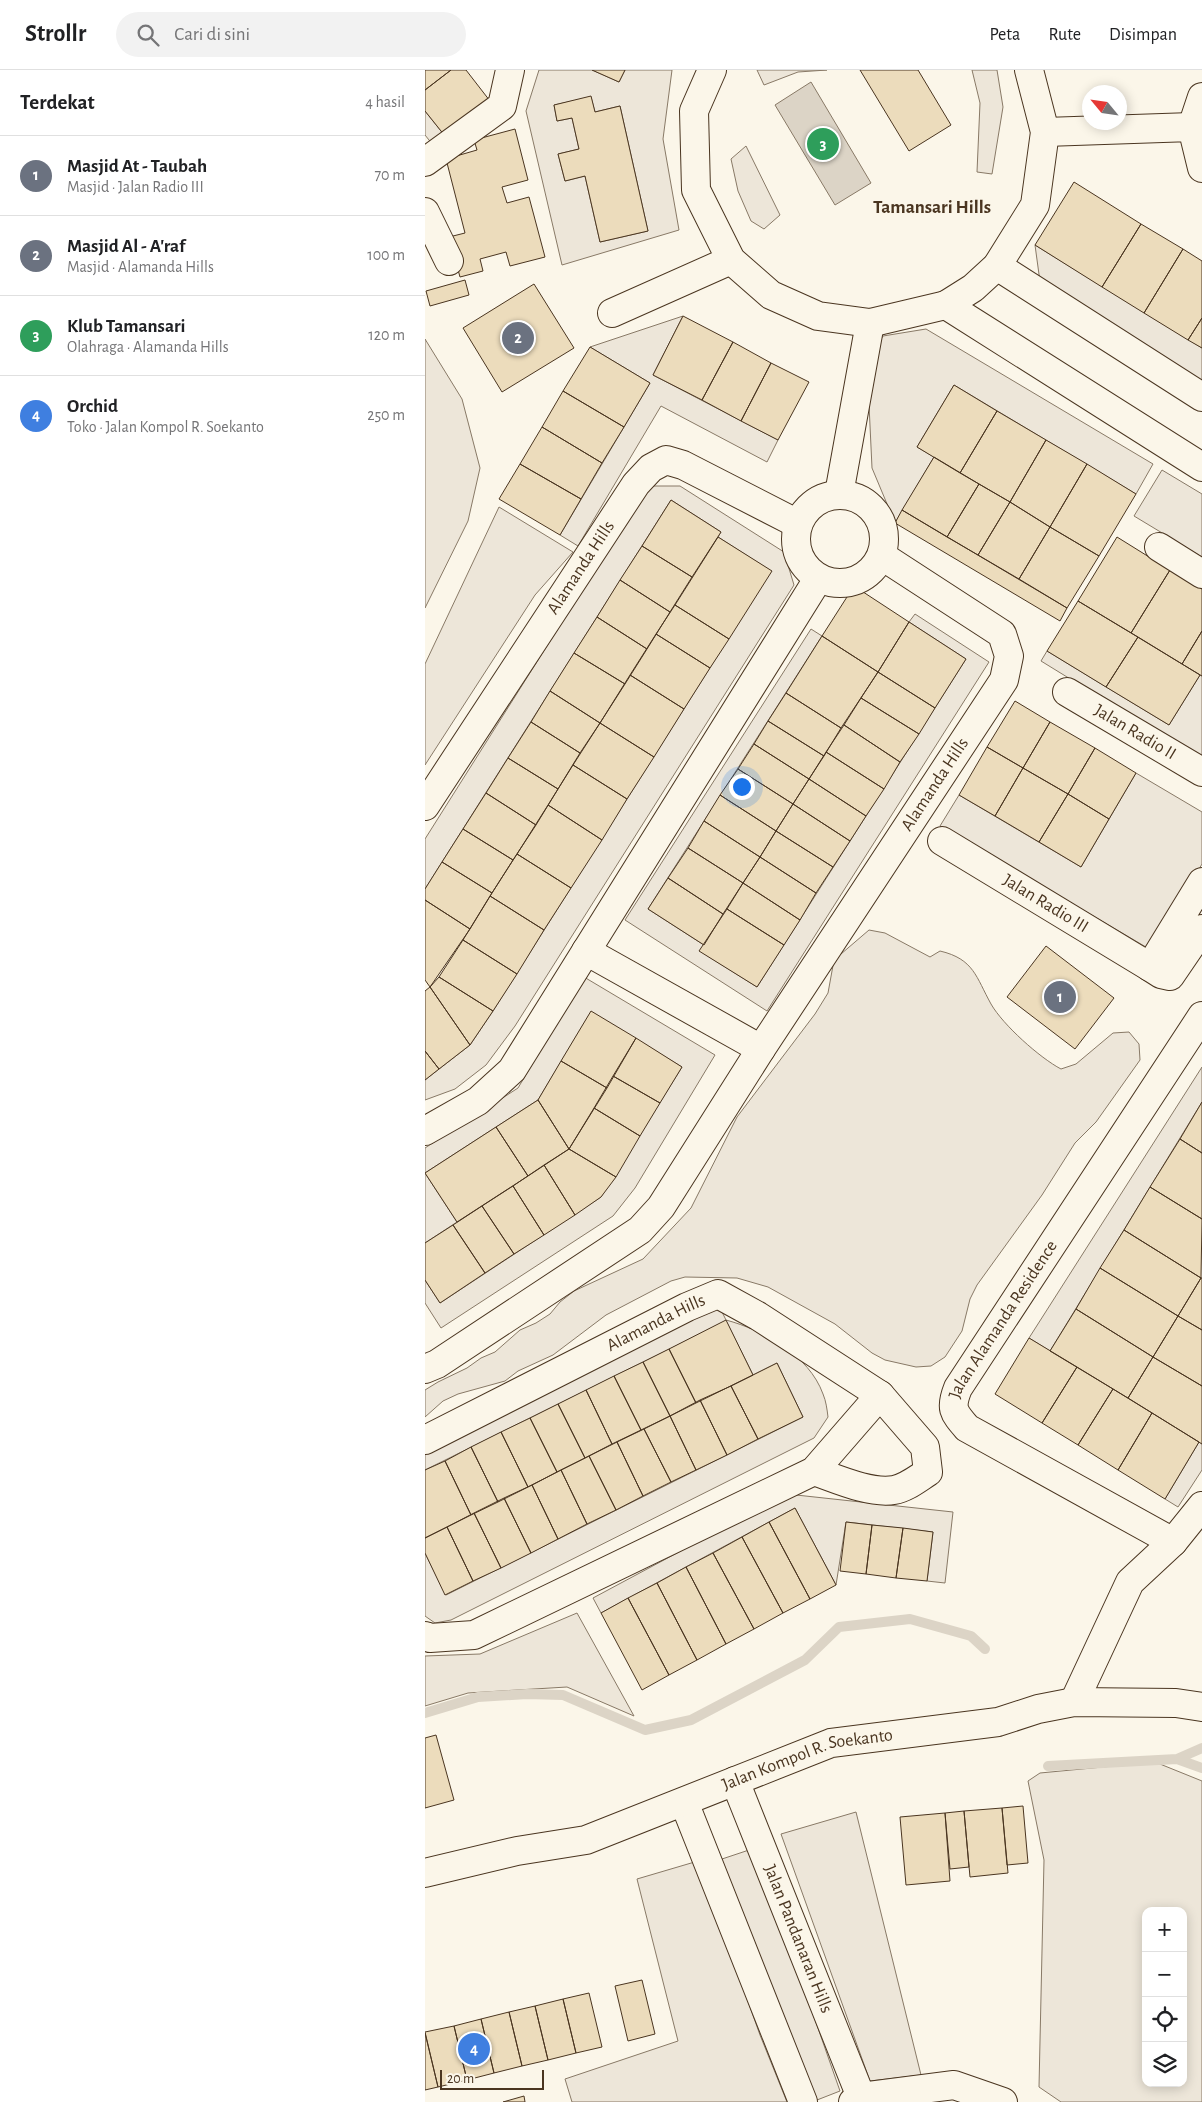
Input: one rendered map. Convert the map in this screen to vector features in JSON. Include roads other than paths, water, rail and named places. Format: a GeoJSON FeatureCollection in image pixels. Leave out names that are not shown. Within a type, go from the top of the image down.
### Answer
{"type":"FeatureCollection","features":[{"type":"Feature","properties":{"kind":"street"},"geometry":{"type":"LineString","coordinates":[[425,162],[502,106],[510,70]]}},
{"type":"Feature","properties":{"kind":"street"},"geometry":{"type":"LineString","coordinates":[[712,70],[694,111],[696,190],[731,260],[771,295],[810,313],[818,316],[870,323],[946,305],[973,288],[997,266],[1035,205],[1045,132],[1029,70]]}},
{"type":"Feature","properties":{"kind":"street"},"geometry":{"type":"LineString","coordinates":[[1202,97],[1192,127],[1202,168]]}},
{"type":"Feature","properties":{"kind":"street"},"geometry":{"type":"LineString","coordinates":[[1045,132],[1192,127]]}},
{"type":"Feature","properties":{"kind":"street"},"geometry":{"type":"LineString","coordinates":[[425,212],[449,261]]}},
{"type":"Feature","properties":{"kind":"street"},"geometry":{"type":"LineString","coordinates":[[612,313],[731,260]]}},
{"type":"Feature","properties":{"kind":"street"},"geometry":{"type":"LineString","coordinates":[[997,266],[1202,397]]}},
{"type":"Feature","properties":{"kind":"street"},"geometry":{"type":"LineString","coordinates":[[946,305],[1202,467]]}},
{"type":"Feature","properties":{"kind":"street"},"geometry":{"type":"LineString","coordinates":[[839,494],[870,323]]}},
{"type":"Feature","properties":{"kind":"street","name":"Alamanda Hills"},"geometry":{"type":"LineString","coordinates":[[425,806],[636,484],[651,468],[666,460],[683,465],[798,524]]}},
{"type":"Feature","properties":{"kind":"street"},"geometry":{"type":"LineString","coordinates":[[839,494],[856,497],[871,506],[882,521],[885,538],[882,556],[866,576],[842,585],[818,580],[801,563],[795,541],[798,524],[808,509],[822,498],[839,494]]}},
{"type":"Feature","properties":{"kind":"street"},"geometry":{"type":"LineString","coordinates":[[1159,548],[1202,574]]}},
{"type":"Feature","properties":{"kind":"street","name":"Alamanda Hills"},"geometry":{"type":"LineString","coordinates":[[425,1368],[437,1364],[640,1230],[661,1207],[761,1048],[1004,680],[1009,656],[1002,634],[882,556]]}},
{"type":"Feature","properties":{"kind":"street"},"geometry":{"type":"LineString","coordinates":[[425,1131],[478,1101],[512,1070],[818,580]]}},
{"type":"Feature","properties":{"kind":"street","name":"Jalan Radio II"},"geometry":{"type":"LineString","coordinates":[[1067,692],[1202,772]]}},
{"type":"Feature","properties":{"kind":"street","name":"Jalan Radio III"},"geometry":{"type":"LineString","coordinates":[[942,841],[1161,974],[1170,976],[1202,928]]}},
{"type":"Feature","properties":{"kind":"street"},"geometry":{"type":"LineString","coordinates":[[1150,967],[1202,882]]}},
{"type":"Feature","properties":{"kind":"street"},"geometry":{"type":"LineString","coordinates":[[586,951],[761,1048]]}},
{"type":"Feature","properties":{"kind":"street","name":"Jalan Alamanda Residence"},"geometry":{"type":"LineString","coordinates":[[1173,1542],[967,1428],[956,1415],[953,1403],[958,1388],[1202,1016]]}},
{"type":"Feature","properties":{"kind":"street","name":"Alamanda Hills"},"geometry":{"type":"LineString","coordinates":[[425,1440],[687,1307],[718,1294],[758,1316],[880,1395],[925,1447],[928,1472],[910,1484],[893,1490],[860,1487],[814,1472]]}},
{"type":"Feature","properties":{"kind":"street"},"geometry":{"type":"LineString","coordinates":[[425,1636],[430,1638],[474,1636],[814,1472],[880,1395]]}},
{"type":"Feature","properties":{"kind":"street"},"geometry":{"type":"LineString","coordinates":[[1074,1702],[1130,1582],[1173,1542],[1202,1506]]}},
{"type":"Feature","properties":{"kind":"street","name":"Jalan Kompol R. Soekanto"},"geometry":{"type":"LineString","coordinates":[[425,1873],[517,1850],[586,1840],[831,1743],[998,1722],[1038,1709],[1074,1702],[1176,1704],[1202,1707]]}},
{"type":"Feature","properties":{"kind":"street","name":"Jalan Pandanaran Hills"},"geometry":{"type":"LineString","coordinates":[[735,1782],[857,2100],[954,2085],[1003,2102]]}},
{"type":"Feature","properties":{"kind":"street"},"geometry":{"type":"LineString","coordinates":[[684,1802],[803,2102]]}},
{"type":"Feature","properties":{"kind":"waterway"},"geometry":{"type":"LineString","coordinates":[[425,1713],[478,1697],[527,1694],[563,1695],[645,1730],[691,1720],[805,1660],[839,1627],[910,1619],[971,1636],[985,1649]]}},
{"type":"Feature","properties":{"kind":"waterway"},"geometry":{"type":"LineString","coordinates":[[1177,1759],[1202,1748]]}},
{"type":"Feature","properties":{"kind":"waterway"},"geometry":{"type":"LineString","coordinates":[[1048,1766],[1177,1759],[1202,1768]]}},
{"type":"Feature","properties":{"kind":"place","name":"Klub Tamansari"},"geometry":{"type":"Point","coordinates":[823,144]}},
{"type":"Feature","properties":{"kind":"place","name":"Masjid Al - A'raf"},"geometry":{"type":"Point","coordinates":[518,338]}},
{"type":"Feature","properties":{"kind":"place","name":"Masjid At - Taubah"},"geometry":{"type":"Point","coordinates":[1060,997]}},
{"type":"Feature","properties":{"kind":"place","name":"Orchid"},"geometry":{"type":"Point","coordinates":[474,2049]}},
{"type":"Feature","properties":{"kind":"district","name":"Tamansari Hills"},"geometry":{"type":"Point","coordinates":[932,207]}}]}
